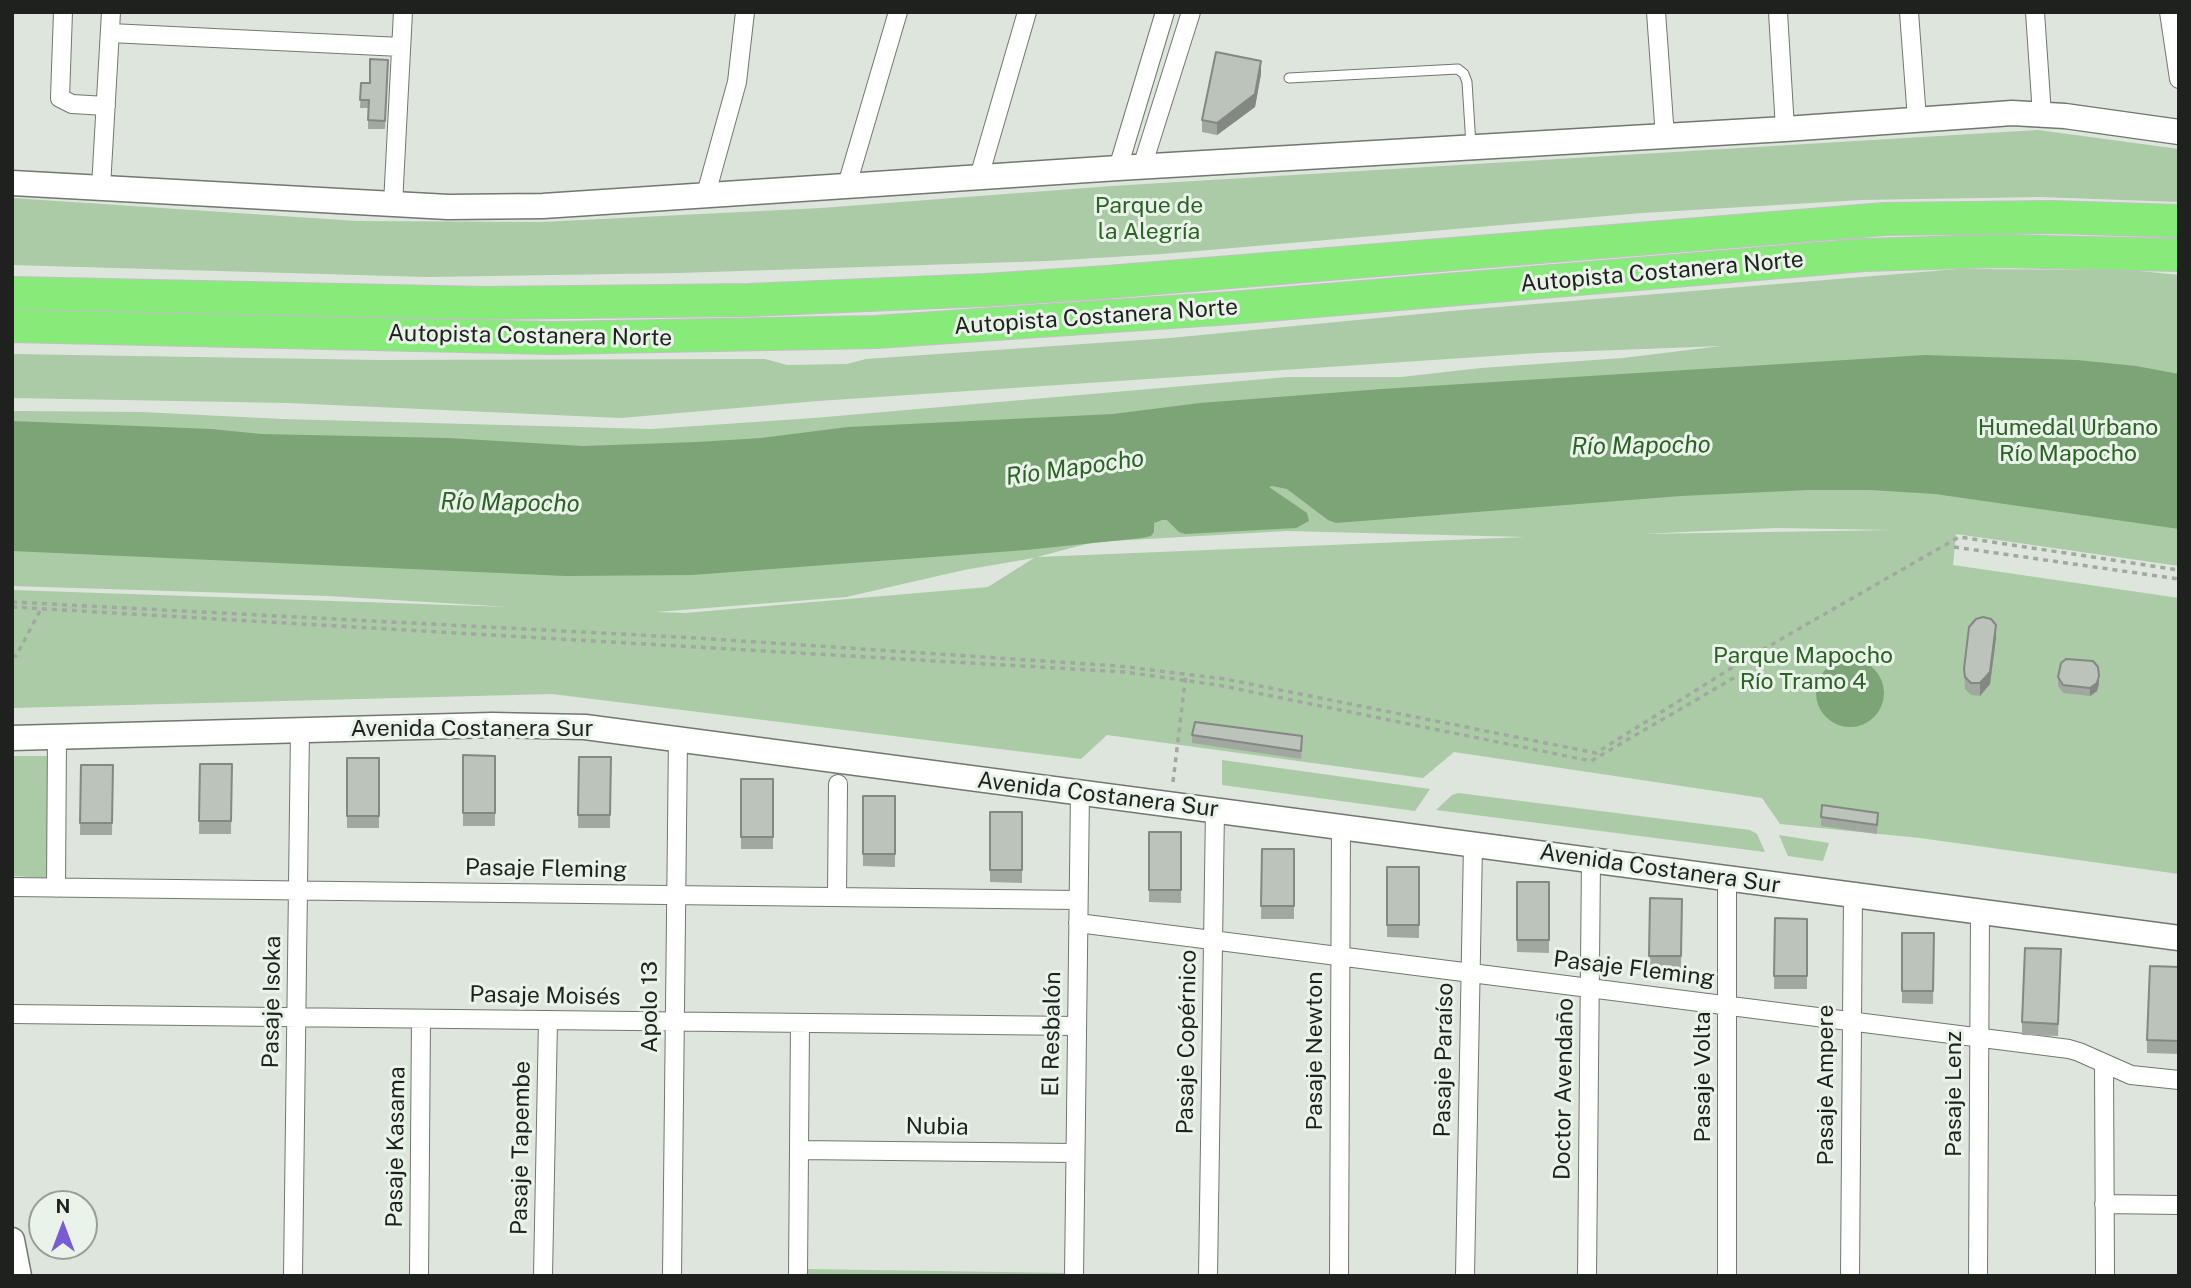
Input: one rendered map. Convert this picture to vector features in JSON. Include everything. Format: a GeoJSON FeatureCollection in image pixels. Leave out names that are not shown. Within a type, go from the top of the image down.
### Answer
{"type":"FeatureCollection","features":[{"type":"Feature","properties":{"kind":"highway","name":"Autopista Costanera Norte"},"geometry":{"type":"LineString","coordinates":[[12,293],[485,303],[776,299],[1107,282],[1885,219],[2050,217],[2179,221]]}},
{"type":"Feature","properties":{"kind":"highway","name":"Autopista Costanera Norte"},"geometry":{"type":"LineString","coordinates":[[12,326],[566,338],[850,333],[1231,308],[1864,255],[2011,251],[2179,256]]}},
{"type":"Feature","properties":{"kind":"main road"},"geometry":{"type":"LineString","coordinates":[[12,183],[448,207],[543,206],[2012,113],[2179,132]]}},
{"type":"Feature","properties":{"kind":"main road","name":"Avenida Costanera Sur"},"geometry":{"type":"LineString","coordinates":[[12,738],[540,725],[584,727],[2179,938]]}},
{"type":"Feature","properties":{"kind":"main road"},"geometry":{"type":"LineString","coordinates":[[12,1240],[19,1276]]}},
{"type":"Feature","properties":{"kind":"street"},"geometry":{"type":"LineString","coordinates":[[63,12],[60,98],[66,103],[106,106]]}},
{"type":"Feature","properties":{"kind":"street"},"geometry":{"type":"LineString","coordinates":[[101,187],[111,12]]}},
{"type":"Feature","properties":{"kind":"street"},"geometry":{"type":"LineString","coordinates":[[393,204],[403,12]]}},
{"type":"Feature","properties":{"kind":"street"},"geometry":{"type":"LineString","coordinates":[[706,194],[737,82],[745,12]]}},
{"type":"Feature","properties":{"kind":"street"},"geometry":{"type":"LineString","coordinates":[[847,186],[898,12]]}},
{"type":"Feature","properties":{"kind":"street"},"geometry":{"type":"LineString","coordinates":[[979,177],[1027,12]]}},
{"type":"Feature","properties":{"kind":"street"},"geometry":{"type":"LineString","coordinates":[[1130,168],[1165,12]]}},
{"type":"Feature","properties":{"kind":"street"},"geometry":{"type":"LineString","coordinates":[[1130,168],[1191,12]]}},
{"type":"Feature","properties":{"kind":"street"},"geometry":{"type":"LineString","coordinates":[[1656,12],[1665,137]]}},
{"type":"Feature","properties":{"kind":"street"},"geometry":{"type":"LineString","coordinates":[[1778,12],[1786,129]]}},
{"type":"Feature","properties":{"kind":"street"},"geometry":{"type":"LineString","coordinates":[[1909,12],[1917,119]]}},
{"type":"Feature","properties":{"kind":"street"},"geometry":{"type":"LineString","coordinates":[[2035,12],[2042,115]]}},
{"type":"Feature","properties":{"kind":"street"},"geometry":{"type":"LineString","coordinates":[[2169,12],[2179,79]]}},
{"type":"Feature","properties":{"kind":"street"},"geometry":{"type":"LineString","coordinates":[[110,33],[401,47]]}},
{"type":"Feature","properties":{"kind":"street","name":"Pasaje Isoka"},"geometry":{"type":"LineString","coordinates":[[293,1276],[300,730]]}},
{"type":"Feature","properties":{"kind":"street"},"geometry":{"type":"LineString","coordinates":[[56,888],[57,737]]}},
{"type":"Feature","properties":{"kind":"street","name":"Apolo 13"},"geometry":{"type":"LineString","coordinates":[[673,1276],[678,738]]}},
{"type":"Feature","properties":{"kind":"street"},"geometry":{"type":"LineString","coordinates":[[837,897],[838,785]]}},
{"type":"Feature","properties":{"kind":"street","name":"El Resbalón"},"geometry":{"type":"LineString","coordinates":[[1074,1276],[1080,792]]}},
{"type":"Feature","properties":{"kind":"street","name":"Pasaje Copérnico"},"geometry":{"type":"LineString","coordinates":[[1208,1276],[1214,810]]}},
{"type":"Feature","properties":{"kind":"street","name":"Pasaje Newton"},"geometry":{"type":"LineString","coordinates":[[1339,1276],[1341,826]]}},
{"type":"Feature","properties":{"kind":"street","name":"Pasaje Paraíso"},"geometry":{"type":"LineString","coordinates":[[1465,1276],[1472,844]]}},
{"type":"Feature","properties":{"kind":"street","name":"Doctor Avendaño"},"geometry":{"type":"LineString","coordinates":[[1587,1276],[1591,860]]}},
{"type":"Feature","properties":{"kind":"street","name":"Pasaje Volta"},"geometry":{"type":"LineString","coordinates":[[1727,878],[1727,1276]]}},
{"type":"Feature","properties":{"kind":"street","name":"Pasaje Fleming"},"geometry":{"type":"LineString","coordinates":[[12,887],[1078,900]]}},
{"type":"Feature","properties":{"kind":"street","name":"Pasaje Ampere"},"geometry":{"type":"LineString","coordinates":[[1850,1276],[1853,895]]}},
{"type":"Feature","properties":{"kind":"street","name":"Pasaje Lenz"},"geometry":{"type":"LineString","coordinates":[[1978,1276],[1980,912]]}},
{"type":"Feature","properties":{"kind":"street","name":"Pasaje Fleming"},"geometry":{"type":"LineString","coordinates":[[1078,923],[2079,1052],[2139,1077],[2179,1080]]}},
{"type":"Feature","properties":{"kind":"street","name":"Pasaje Moisés"},"geometry":{"type":"LineString","coordinates":[[12,1014],[1077,1027]]}},
{"type":"Feature","properties":{"kind":"street","name":"Pasaje Kasama"},"geometry":{"type":"LineString","coordinates":[[419,1276],[421,1019]]}},
{"type":"Feature","properties":{"kind":"street","name":"Pasaje Tapembe"},"geometry":{"type":"LineString","coordinates":[[543,1276],[548,1020]]}},
{"type":"Feature","properties":{"kind":"street"},"geometry":{"type":"LineString","coordinates":[[798,1276],[800,1023]]}},
{"type":"Feature","properties":{"kind":"street"},"geometry":{"type":"LineString","coordinates":[[2104,1063],[2105,1276]]}},
{"type":"Feature","properties":{"kind":"street","name":"Nubia"},"geometry":{"type":"LineString","coordinates":[[799,1150],[1075,1153]]}},
{"type":"Feature","properties":{"kind":"street"},"geometry":{"type":"LineString","coordinates":[[2104,1204],[2179,1205]]}},
{"type":"Feature","properties":{"kind":"lane"},"geometry":{"type":"LineString","coordinates":[[1289,78],[1458,69],[1467,82],[1471,149]]}},
{"type":"Feature","properties":{"kind":"path"},"geometry":{"type":"LineString","coordinates":[[12,605],[696,638],[1119,666],[1239,682],[1595,753],[1741,662],[1959,537],[2179,570]]}},
{"type":"Feature","properties":{"kind":"path"},"geometry":{"type":"LineString","coordinates":[[1954,547],[2179,579]]}},
{"type":"Feature","properties":{"kind":"path"},"geometry":{"type":"LineString","coordinates":[[12,605],[41,609],[1096,671],[1231,688],[1591,761],[1744,672]]}},
{"type":"Feature","properties":{"kind":"path"},"geometry":{"type":"LineString","coordinates":[[12,656],[16,656],[41,609]]}},
{"type":"Feature","properties":{"kind":"path"},"geometry":{"type":"LineString","coordinates":[[1173,782],[1186,674]]}},
{"type":"Feature","properties":{"kind":"green space","name":"Parque de la Alegría"},"geometry":{"type":"Polygon","coordinates":[[[2038,130],[2179,149],[2179,202],[2040,197],[1861,200],[1642,213],[1162,254],[1047,261],[679,273],[427,277],[12,265],[12,198],[357,221],[542,222],[821,208],[1112,186],[2038,130]]]}},
{"type":"Feature","properties":{"kind":"green space","name":"Parque Mapocho Río Tramo 4"},"geometry":{"type":"Polygon","coordinates":[[[1958,269],[2130,270],[2179,275],[2179,566],[1956,534],[1953,565],[2179,598],[2179,874],[1920,838],[1780,824],[1762,798],[1454,752],[1423,778],[1107,735],[1081,759],[552,694],[12,708],[12,590],[509,607],[328,596],[12,586],[12,411],[141,412],[282,419],[651,429],[814,418],[1288,377],[1401,377],[1481,368],[1623,358],[1721,346],[1538,353],[818,401],[621,418],[288,403],[12,398],[12,354],[378,360],[765,359],[787,365],[847,364],[866,359],[1170,338],[1451,311],[1958,269]],[[1776,528],[1683,532],[1644,534],[1893,530],[1776,528]],[[1287,531],[1094,542],[1037,557],[1525,537],[1287,531]],[[1034,558],[964,570],[846,597],[656,612],[685,613],[988,587],[1034,558]]]}},
{"type":"Feature","properties":{"kind":"green space"},"geometry":{"type":"Polygon","coordinates":[[[12,756],[50,756],[49,878],[12,876],[12,756]]]}},
{"type":"Feature","properties":{"kind":"green space"},"geometry":{"type":"Polygon","coordinates":[[[1222,760],[1430,789],[1415,811],[1222,785],[1222,760]]]}},
{"type":"Feature","properties":{"kind":"green space"},"geometry":{"type":"Polygon","coordinates":[[[1458,793],[1750,830],[1757,834],[1765,852],[1436,810],[1458,793]]]}},
{"type":"Feature","properties":{"kind":"green space"},"geometry":{"type":"Polygon","coordinates":[[[1779,835],[1829,843],[1823,861],[1788,856],[1779,835]]]}},
{"type":"Feature","properties":{"kind":"green space"},"geometry":{"type":"Polygon","coordinates":[[[806,1269],[1066,1273],[1066,1276],[806,1276],[806,1269]]]}},
{"type":"Feature","properties":{"kind":"water","name":"Humedal Urbano Río Mapocho"},"geometry":{"type":"Polygon","coordinates":[[[1925,355],[2077,360],[2179,374],[2179,529],[1935,494],[1871,490],[1681,496],[1336,523],[1287,489],[1272,486],[1269,487],[1307,513],[1309,521],[1296,528],[1185,534],[1179,532],[1167,520],[1162,520],[1154,523],[1151,536],[1142,538],[1026,550],[692,575],[566,576],[12,551],[12,421],[583,446],[761,438],[848,427],[1113,414],[1200,403],[1382,389],[1925,355]]]}},
{"type":"Feature","properties":{"kind":"water"},"geometry":{"type":"Polygon","coordinates":[[[1850,659],[1863,661],[1874,669],[1882,680],[1882,706],[1874,717],[1863,725],[1850,727],[1837,725],[1826,717],[1818,706],[1816,693],[1818,680],[1826,669],[1837,661],[1850,659]]]}},
{"type":"Feature","properties":{"kind":"building"},"geometry":{"type":"Polygon","coordinates":[[[1216,52],[1261,61],[1255,94],[1217,123],[1202,120],[1216,52]]]}},
{"type":"Feature","properties":{"kind":"building"},"geometry":{"type":"Polygon","coordinates":[[[370,59],[388,60],[385,121],[368,120],[369,100],[360,100],[361,83],[370,83],[370,59]]]}},
{"type":"Feature","properties":{"kind":"building"},"geometry":{"type":"Polygon","coordinates":[[[1976,619],[1991,619],[1996,625],[1990,672],[1980,683],[1971,683],[1965,677],[1964,669],[1969,627],[1976,619]]]}},
{"type":"Feature","properties":{"kind":"building"},"geometry":{"type":"Polygon","coordinates":[[[2066,659],[2093,661],[2098,667],[2097,683],[2090,688],[2063,685],[2058,677],[2061,663],[2066,659]]]}},
{"type":"Feature","properties":{"kind":"building"},"geometry":{"type":"Polygon","coordinates":[[[1195,722],[1302,736],[1301,751],[1192,735],[1195,722]]]}},
{"type":"Feature","properties":{"kind":"building"},"geometry":{"type":"Polygon","coordinates":[[[463,755],[495,756],[495,813],[463,813],[463,755]]]}},
{"type":"Feature","properties":{"kind":"building"},"geometry":{"type":"Polygon","coordinates":[[[579,757],[611,757],[610,815],[578,815],[579,757]]]}},
{"type":"Feature","properties":{"kind":"building"},"geometry":{"type":"Polygon","coordinates":[[[347,758],[379,758],[379,816],[347,816],[347,758]]]}},
{"type":"Feature","properties":{"kind":"building"},"geometry":{"type":"Polygon","coordinates":[[[200,764],[232,764],[231,821],[199,821],[200,764]]]}},
{"type":"Feature","properties":{"kind":"building"},"geometry":{"type":"Polygon","coordinates":[[[81,765],[113,765],[112,823],[80,823],[81,765]]]}},
{"type":"Feature","properties":{"kind":"building"},"geometry":{"type":"Polygon","coordinates":[[[741,779],[773,779],[773,837],[741,837],[741,779]]]}},
{"type":"Feature","properties":{"kind":"building"},"geometry":{"type":"Polygon","coordinates":[[[863,796],[895,796],[895,854],[863,854],[863,796]]]}},
{"type":"Feature","properties":{"kind":"building"},"geometry":{"type":"Polygon","coordinates":[[[1822,805],[1878,813],[1877,825],[1821,817],[1822,805]]]}},
{"type":"Feature","properties":{"kind":"building"},"geometry":{"type":"Polygon","coordinates":[[[990,812],[1022,812],[1022,870],[990,870],[990,812]]]}},
{"type":"Feature","properties":{"kind":"building"},"geometry":{"type":"Polygon","coordinates":[[[1149,832],[1181,832],[1181,890],[1149,890],[1149,832]]]}},
{"type":"Feature","properties":{"kind":"building"},"geometry":{"type":"Polygon","coordinates":[[[1262,849],[1294,849],[1294,906],[1261,906],[1262,849]]]}},
{"type":"Feature","properties":{"kind":"building"},"geometry":{"type":"Polygon","coordinates":[[[1387,867],[1419,867],[1419,925],[1387,925],[1387,867]]]}},
{"type":"Feature","properties":{"kind":"building"},"geometry":{"type":"Polygon","coordinates":[[[1517,882],[1549,882],[1549,940],[1517,940],[1517,882]]]}},
{"type":"Feature","properties":{"kind":"building"},"geometry":{"type":"Polygon","coordinates":[[[1650,898],[1682,899],[1681,956],[1649,956],[1650,898]]]}},
{"type":"Feature","properties":{"kind":"building"},"geometry":{"type":"Polygon","coordinates":[[[1775,918],[1807,919],[1807,976],[1774,976],[1775,918]]]}},
{"type":"Feature","properties":{"kind":"building"},"geometry":{"type":"Polygon","coordinates":[[[1902,933],[1934,933],[1933,991],[1902,991],[1902,933]]]}},
{"type":"Feature","properties":{"kind":"building"},"geometry":{"type":"Polygon","coordinates":[[[2025,948],[2061,949],[2058,1024],[2022,1022],[2025,948]]]}},
{"type":"Feature","properties":{"kind":"building"},"geometry":{"type":"Polygon","coordinates":[[[2150,966],[2179,967],[2179,1041],[2147,1040],[2150,966]]]}},
{"type":"Feature","properties":{"kind":"water label","name":"Río Mapocho"},"geometry":{"type":"Point","coordinates":[1641,446]}},
{"type":"Feature","properties":{"kind":"water label","name":"Río Mapocho"},"geometry":{"type":"Point","coordinates":[1075,468]}},
{"type":"Feature","properties":{"kind":"water label","name":"Río Mapocho"},"geometry":{"type":"Point","coordinates":[510,503]}}]}
